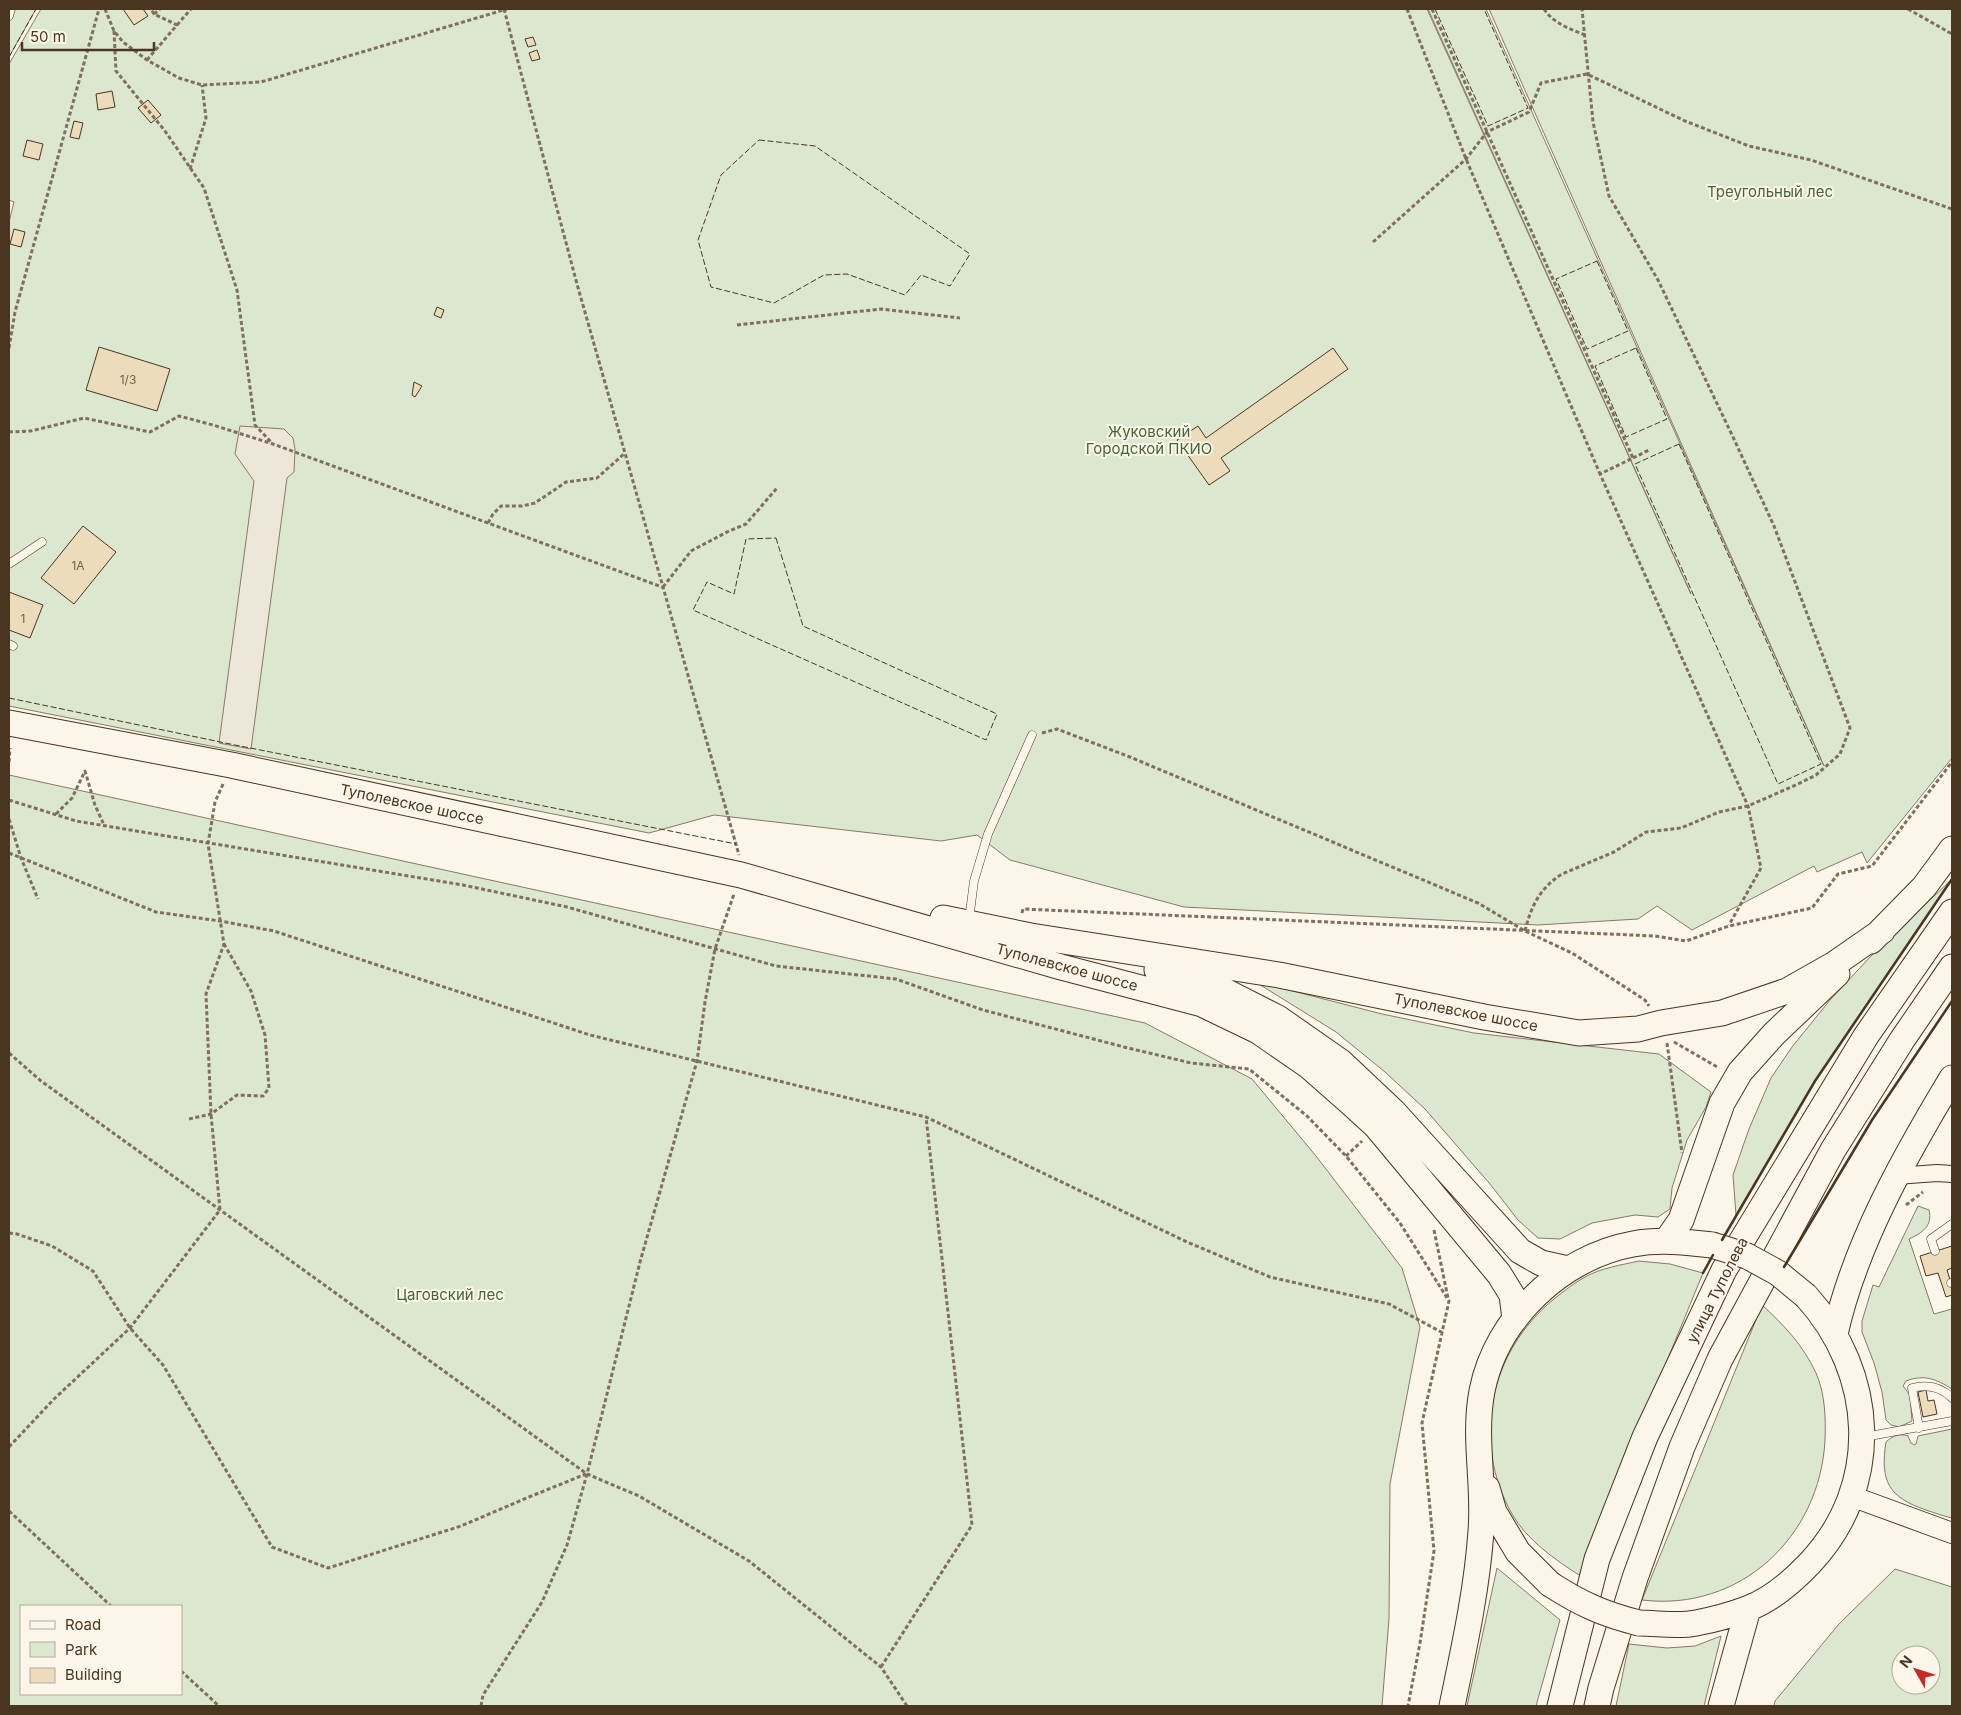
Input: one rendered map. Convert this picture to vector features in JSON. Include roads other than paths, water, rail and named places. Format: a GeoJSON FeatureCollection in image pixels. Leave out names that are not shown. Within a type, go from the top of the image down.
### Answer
{"type":"FeatureCollection","features":[{"type":"Feature","properties":{"kind":"main road","name":"Туполевское шоссе"},"geometry":{"type":"LineString","coordinates":[[9,723],[232,765],[741,875],[1061,967],[1202,1004],[1258,1030],[1310,1067],[1376,1126],[1499,1274],[1512,1295],[1515,1319]]}},
{"type":"Feature","properties":{"kind":"main road"},"geometry":{"type":"LineString","coordinates":[[1667,1240],[1681,1220],[1722,1103],[1740,1072],[1774,1034],[1882,931],[1924,887],[1952,850]]}},
{"type":"Feature","properties":{"kind":"main road","name":"Туполевское шоссе"},"geometry":{"type":"LineString","coordinates":[[812,895],[969,922],[1211,984],[1278,1018],[1341,1062],[1393,1111],[1520,1251],[1541,1263],[1568,1269]]}},
{"type":"Feature","properties":{"kind":"main road","name":"улица Туполева"},"geometry":{"type":"LineString","coordinates":[[1560,1706],[1597,1559],[1645,1437],[1724,1270],[1866,1036],[1952,912]]}},
{"type":"Feature","properties":{"kind":"main road","name":"Туполевское шоссе"},"geometry":{"type":"LineString","coordinates":[[1025,935],[1279,975],[1484,1017],[1579,1033],[1638,1030],[1661,1022],[1722,1013],[1787,992],[1833,965],[1882,931]]}},
{"type":"Feature","properties":{"kind":"main road"},"geometry":{"type":"LineString","coordinates":[[1597,1706],[1635,1578],[1682,1447],[1720,1359],[1833,1150],[1902,1040],[1952,967]]}},
{"type":"Feature","properties":{"kind":"main road"},"geometry":{"type":"LineString","coordinates":[[1835,1334],[1848,1286],[1883,1203],[1896,1176],[1952,1078]]}},
{"type":"Feature","properties":{"kind":"main road"},"geometry":{"type":"LineString","coordinates":[[1452,1706],[1477,1579],[1482,1529],[1481,1469],[1477,1430],[1482,1390],[1495,1353],[1515,1319],[1539,1293],[1568,1269],[1608,1251],[1632,1244],[1667,1240],[1712,1245],[1746,1256],[1778,1273],[1806,1296],[1835,1334],[1850,1367],[1860,1402],[1862,1438],[1859,1467],[1851,1496],[1838,1525],[1822,1551],[1800,1574],[1775,1594],[1748,1609],[1694,1624],[1639,1623],[1600,1612],[1577,1602],[1550,1584],[1518,1552],[1494,1512],[1481,1469]]}},
{"type":"Feature","properties":{"kind":"main road"},"geometry":{"type":"LineString","coordinates":[[1721,1706],[1748,1609]]}},
{"type":"Feature","properties":{"kind":"street"},"geometry":{"type":"LineString","coordinates":[[1896,1176],[1952,1174]]}},
{"type":"Feature","properties":{"kind":"street"},"geometry":{"type":"LineString","coordinates":[[1851,1496],[1952,1533]]}},
{"type":"Feature","properties":{"kind":"lane"},"geometry":{"type":"LineString","coordinates":[[9,16],[11,9]]}},
{"type":"Feature","properties":{"kind":"lane"},"geometry":{"type":"LineString","coordinates":[[9,564],[42,542]]}},
{"type":"Feature","properties":{"kind":"lane"},"geometry":{"type":"LineString","coordinates":[[969,922],[974,882],[988,834],[1032,735]]}},
{"type":"Feature","properties":{"kind":"lane"},"geometry":{"type":"LineString","coordinates":[[1935,1251],[1931,1240],[1952,1224]]}},
{"type":"Feature","properties":{"kind":"lane"},"geometry":{"type":"LineString","coordinates":[[1919,1428],[1912,1388],[1922,1385],[1935,1387],[1947,1392],[1952,1398]]}},
{"type":"Feature","properties":{"kind":"lane"},"geometry":{"type":"LineString","coordinates":[[1862,1438],[1952,1421]]}},
{"type":"Feature","properties":{"kind":"park label","name":"Треугольный лес"},"geometry":{"type":"Point","coordinates":[1770,191]}},
{"type":"Feature","properties":{"kind":"park label","name":"Жуковский Городской ПКИО"},"geometry":{"type":"Point","coordinates":[1149,440]}},
{"type":"Feature","properties":{"kind":"park label","name":"Цаговский лес"},"geometry":{"type":"Point","coordinates":[450,1294]}}]}
